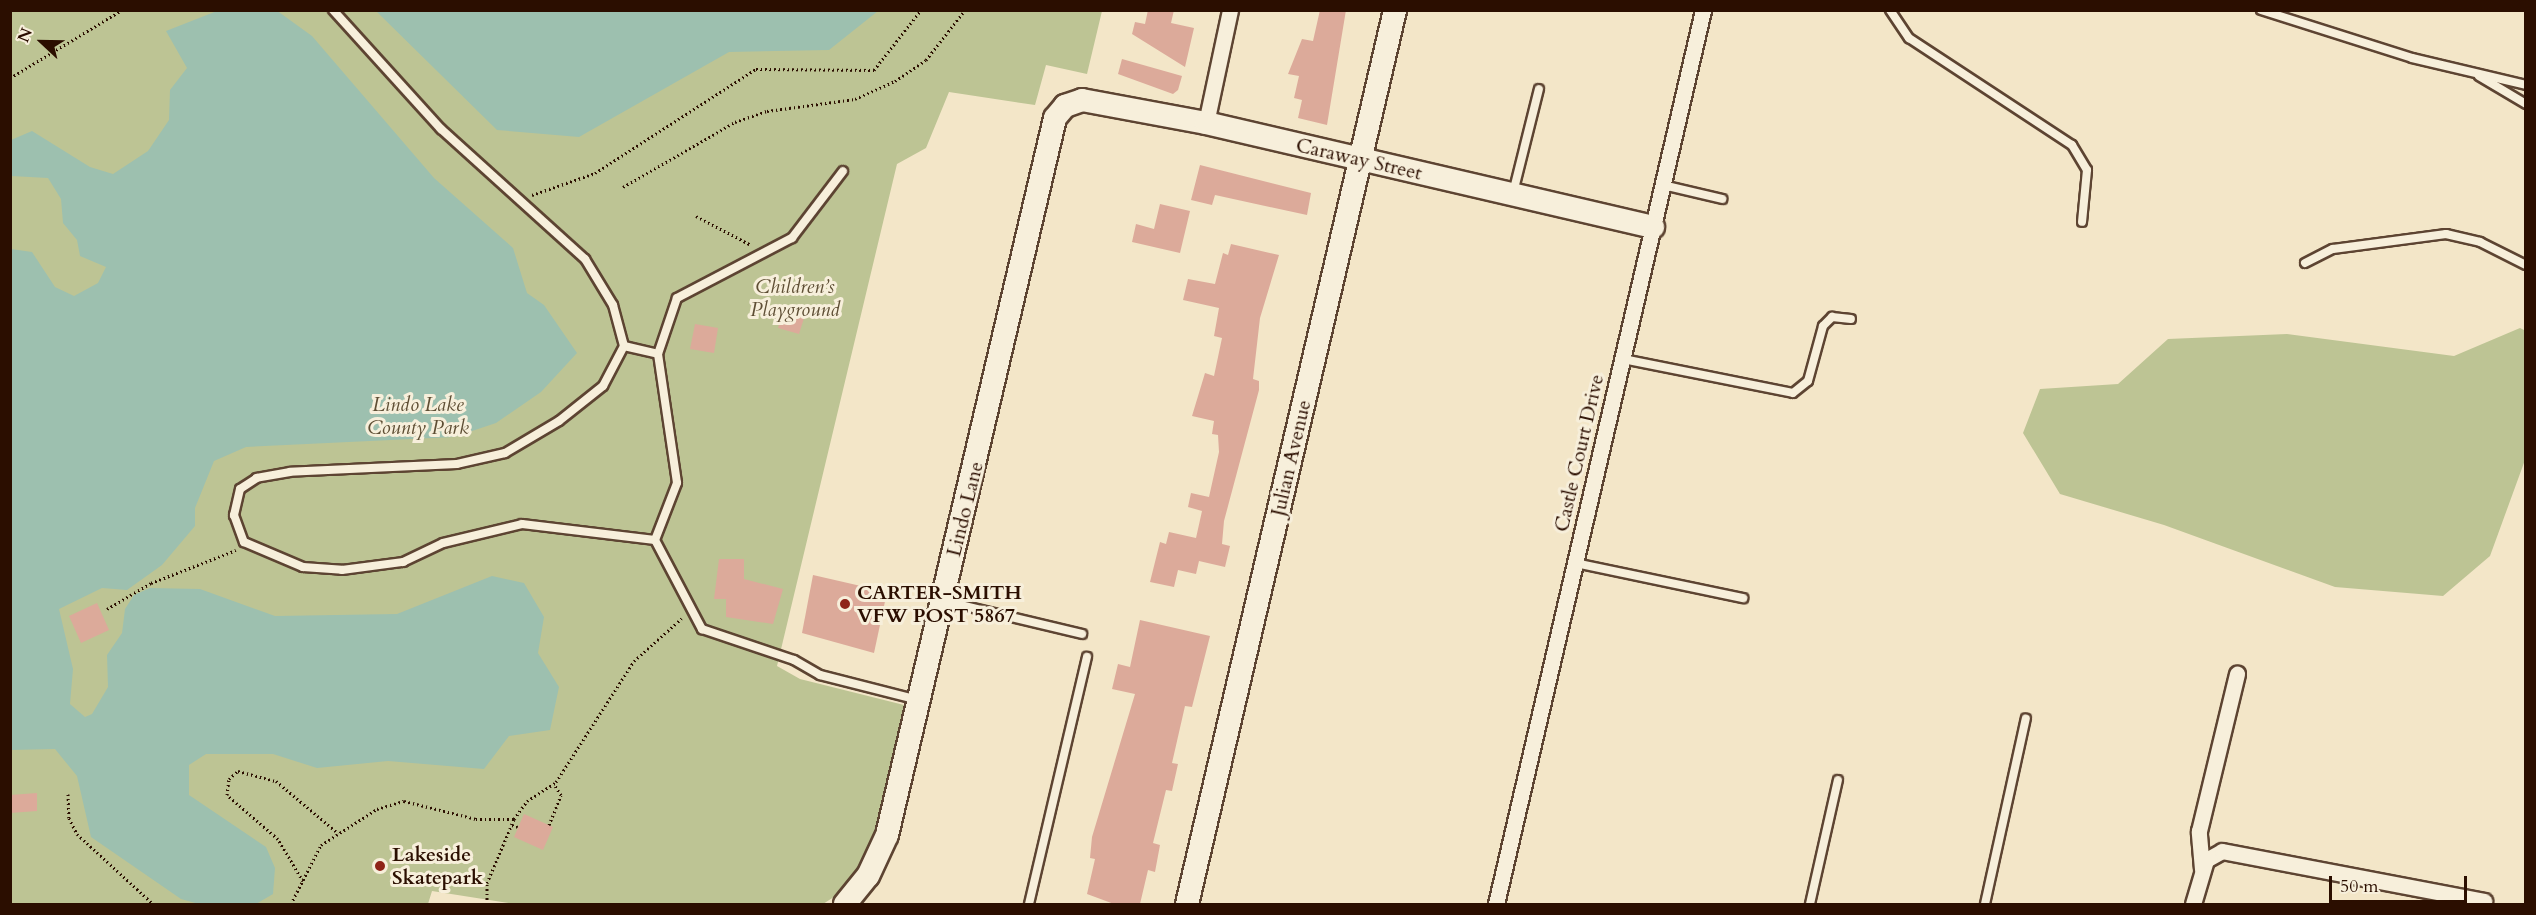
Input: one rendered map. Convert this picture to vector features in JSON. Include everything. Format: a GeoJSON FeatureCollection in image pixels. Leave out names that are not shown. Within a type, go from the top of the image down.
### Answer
{"type":"FeatureCollection","features":[{"type":"Feature","properties":{"kind":"street"},"geometry":{"type":"LineString","coordinates":[[1206,123],[1230,10]]}},
{"type":"Feature","properties":{"kind":"street","name":"Julian Avenue"},"geometry":{"type":"LineString","coordinates":[[1187,904],[1395,10]]}},
{"type":"Feature","properties":{"kind":"street","name":"Castle Court Drive"},"geometry":{"type":"LineString","coordinates":[[1496,904],[1702,10]]}},
{"type":"Feature","properties":{"kind":"street","name":"Caraway Street"},"geometry":{"type":"LineString","coordinates":[[1065,106],[1082,100],[1206,123],[1653,227]]}},
{"type":"Feature","properties":{"kind":"street","name":"Lindo Lane"},"geometry":{"type":"LineString","coordinates":[[845,904],[868,876],[887,835],[1055,118],[1065,106]]}},
{"type":"Feature","properties":{"kind":"street"},"geometry":{"type":"LineString","coordinates":[[2202,869],[2199,831],[2237,674]]}},
{"type":"Feature","properties":{"kind":"street"},"geometry":{"type":"LineString","coordinates":[[2193,904],[2202,869],[2210,855],[2222,851],[2484,901]]}},
{"type":"Feature","properties":{"kind":"lane"},"geometry":{"type":"LineString","coordinates":[[333,10],[441,129],[585,259],[614,305],[624,346],[603,386],[559,421],[505,453],[457,464],[290,472],[257,478],[240,489],[234,515],[244,542],[303,567],[342,570],[403,562],[443,543],[522,524],[655,540]]}},
{"type":"Feature","properties":{"kind":"lane"},"geometry":{"type":"LineString","coordinates":[[1890,10],[1909,38],[2072,146],[2087,170],[2082,222]]}},
{"type":"Feature","properties":{"kind":"lane"},"geometry":{"type":"LineString","coordinates":[[2261,10],[2472,72],[2526,85]]}},
{"type":"Feature","properties":{"kind":"lane"},"geometry":{"type":"LineString","coordinates":[[2472,72],[2526,104]]}},
{"type":"Feature","properties":{"kind":"lane"},"geometry":{"type":"LineString","coordinates":[[1513,195],[1539,89]]}},
{"type":"Feature","properties":{"kind":"lane"},"geometry":{"type":"LineString","coordinates":[[843,171],[792,238],[759,252],[677,298],[658,354],[677,483],[655,540],[702,629],[794,660],[820,675],[919,700]]}},
{"type":"Feature","properties":{"kind":"lane"},"geometry":{"type":"LineString","coordinates":[[1663,185],[1722,199]]}},
{"type":"Feature","properties":{"kind":"lane"},"geometry":{"type":"LineString","coordinates":[[2305,262],[2333,249],[2446,234],[2480,242],[2526,265]]}},
{"type":"Feature","properties":{"kind":"lane"},"geometry":{"type":"LineString","coordinates":[[1623,359],[1793,393],[1808,381],[1824,326],[1832,317],[1851,319]]}},
{"type":"Feature","properties":{"kind":"lane"},"geometry":{"type":"LineString","coordinates":[[624,346],[658,354]]}},
{"type":"Feature","properties":{"kind":"lane"},"geometry":{"type":"LineString","coordinates":[[1575,563],[1743,598]]}},
{"type":"Feature","properties":{"kind":"lane"},"geometry":{"type":"LineString","coordinates":[[943,601],[1082,634]]}},
{"type":"Feature","properties":{"kind":"lane"},"geometry":{"type":"LineString","coordinates":[[1029,904],[1087,657]]}},
{"type":"Feature","properties":{"kind":"lane"},"geometry":{"type":"LineString","coordinates":[[1985,904],[2026,718]]}},
{"type":"Feature","properties":{"kind":"lane"},"geometry":{"type":"LineString","coordinates":[[1810,904],[1838,780]]}},
{"type":"Feature","properties":{"kind":"path"},"geometry":{"type":"LineString","coordinates":[[10,78],[122,10]]}},
{"type":"Feature","properties":{"kind":"path"},"geometry":{"type":"LineString","coordinates":[[519,200],[595,173],[756,69],[874,70],[921,10]]}},
{"type":"Feature","properties":{"kind":"path"},"geometry":{"type":"LineString","coordinates":[[623,186],[735,122],[767,111],[855,99],[895,81],[926,60],[965,10]]}},
{"type":"Feature","properties":{"kind":"path"},"geometry":{"type":"LineString","coordinates":[[696,216],[759,252]]}},
{"type":"Feature","properties":{"kind":"path"},"geometry":{"type":"LineString","coordinates":[[107,609],[127,594],[151,583],[232,555],[244,542]]}},
{"type":"Feature","properties":{"kind":"path"},"geometry":{"type":"LineString","coordinates":[[487,904],[487,883],[514,819],[527,801],[554,784],[634,661],[671,623],[692,613]]}},
{"type":"Feature","properties":{"kind":"path"},"geometry":{"type":"LineString","coordinates":[[303,881],[278,839],[227,795],[229,779],[238,771],[267,777],[338,833]]}},
{"type":"Feature","properties":{"kind":"path"},"geometry":{"type":"LineString","coordinates":[[549,825],[561,795],[554,784]]}},
{"type":"Feature","properties":{"kind":"path"},"geometry":{"type":"LineString","coordinates":[[68,794],[69,818],[76,834],[153,904]]}},
{"type":"Feature","properties":{"kind":"path"},"geometry":{"type":"LineString","coordinates":[[291,904],[321,845],[377,809],[404,801],[476,819],[514,819]]}},
{"type":"Feature","properties":{"kind":"path"},"geometry":{"type":"LineString","coordinates":[[512,825],[518,827]]}},
{"type":"Feature","properties":{"kind":"green space","name":"Lindo Lake County Park"},"geometry":{"type":"Polygon","coordinates":[[[10,11],[1102,11],[1087,74],[1046,65],[1035,105],[949,92],[926,148],[897,164],[777,666],[800,679],[904,705],[879,825],[865,863],[840,893],[823,904],[515,904],[432,891],[428,904],[11,904],[10,11]]]}},
{"type":"Feature","properties":{"kind":"green space"},"geometry":{"type":"Polygon","coordinates":[[[2520,328],[2526,331],[2525,460],[2490,556],[2443,596],[2335,587],[2164,525],[2060,494],[2023,433],[2040,389],[2118,384],[2168,339],[2287,334],[2454,356],[2520,328]]]}},
{"type":"Feature","properties":{"kind":"shaded area"},"geometry":{"type":"Polygon","coordinates":[[[276,10],[312,36],[434,178],[513,248],[527,293],[544,305],[577,353],[541,392],[496,423],[454,437],[246,447],[214,461],[195,508],[195,526],[162,565],[127,590],[102,588],[59,609],[73,669],[70,704],[85,717],[92,714],[108,687],[107,655],[122,633],[125,609],[134,595],[150,588],[200,589],[275,616],[397,614],[492,576],[524,583],[544,617],[538,653],[559,687],[550,730],[509,736],[484,769],[388,761],[317,768],[273,754],[206,754],[189,765],[189,795],[266,847],[275,868],[273,894],[256,904],[199,904],[181,899],[91,837],[77,776],[55,749],[11,750],[11,249],[32,252],[55,287],[74,296],[98,283],[106,267],[80,256],[77,240],[63,223],[61,199],[48,178],[11,176],[11,140],[32,131],[90,167],[113,174],[148,151],[169,120],[170,90],[187,68],[166,31],[217,11],[276,10]]]}},
{"type":"Feature","properties":{"kind":"shaded area"},"geometry":{"type":"Polygon","coordinates":[[[376,11],[878,11],[829,50],[729,52],[579,137],[497,130],[376,11]]]}},
{"type":"Feature","properties":{"kind":"building"},"geometry":{"type":"Polygon","coordinates":[[[1148,10],[1174,10],[1171,23],[1194,28],[1185,67],[1132,34],[1135,22],[1145,24],[1148,10]]]}},
{"type":"Feature","properties":{"kind":"building"},"geometry":{"type":"Polygon","coordinates":[[[1320,10],[1346,10],[1327,125],[1298,118],[1302,100],[1294,98],[1299,76],[1288,74],[1302,39],[1313,41],[1320,10]]]}},
{"type":"Feature","properties":{"kind":"building"},"geometry":{"type":"Polygon","coordinates":[[[1122,59],[1182,76],[1178,90],[1173,94],[1118,74],[1122,59]]]}},
{"type":"Feature","properties":{"kind":"building"},"geometry":{"type":"Polygon","coordinates":[[[1200,165],[1311,193],[1307,215],[1215,195],[1212,205],[1191,200],[1200,165]]]}},
{"type":"Feature","properties":{"kind":"building"},"geometry":{"type":"Polygon","coordinates":[[[1160,204],[1190,211],[1180,253],[1132,242],[1136,224],[1154,229],[1160,204]]]}},
{"type":"Feature","properties":{"kind":"building"},"geometry":{"type":"Polygon","coordinates":[[[1231,244],[1279,255],[1260,318],[1253,379],[1259,381],[1259,390],[1224,521],[1222,544],[1230,546],[1225,567],[1199,561],[1196,574],[1178,570],[1174,587],[1150,582],[1160,542],[1166,544],[1169,532],[1196,538],[1202,511],[1188,507],[1191,493],[1209,497],[1219,452],[1218,435],[1212,434],[1214,421],[1192,416],[1205,373],[1214,376],[1222,338],[1214,336],[1219,308],[1183,300],[1188,279],[1215,284],[1223,253],[1228,255],[1231,244]]]}},
{"type":"Feature","properties":{"kind":"building"},"geometry":{"type":"Polygon","coordinates":[[[784,309],[805,315],[799,334],[778,328],[784,309]]]}},
{"type":"Feature","properties":{"kind":"building"},"geometry":{"type":"Polygon","coordinates":[[[695,324],[718,328],[714,353],[690,349],[695,324]]]}},
{"type":"Feature","properties":{"kind":"building"},"geometry":{"type":"Polygon","coordinates":[[[719,559],[744,559],[744,579],[783,589],[773,624],[726,617],[726,599],[714,599],[719,559]]]}},
{"type":"Feature","properties":{"kind":"building","name":"CARTER-SMITH VFW POST 5867"},"geometry":{"type":"Polygon","coordinates":[[[813,575],[887,592],[874,653],[802,633],[813,575]]]}},
{"type":"Feature","properties":{"kind":"building"},"geometry":{"type":"Polygon","coordinates":[[[97,603],[109,630],[81,643],[69,616],[97,603]]]}},
{"type":"Feature","properties":{"kind":"building"},"geometry":{"type":"Polygon","coordinates":[[[1140,620],[1210,636],[1192,707],[1185,706],[1172,763],[1178,764],[1172,791],[1166,790],[1153,843],[1160,845],[1155,872],[1148,870],[1140,904],[1114,904],[1087,894],[1095,859],[1090,858],[1092,837],[1135,694],[1112,689],[1118,664],[1130,667],[1140,620]]]}},
{"type":"Feature","properties":{"kind":"building"},"geometry":{"type":"Polygon","coordinates":[[[37,793],[37,811],[10,813],[10,795],[37,793]]]}},
{"type":"Feature","properties":{"kind":"building"},"geometry":{"type":"Polygon","coordinates":[[[524,814],[553,827],[543,850],[514,837],[524,814]]]}},
{"type":"Feature","properties":{"kind":"place","name":"CARTER-SMITH VFW POST 5867"},"geometry":{"type":"Point","coordinates":[845,604]}},
{"type":"Feature","properties":{"kind":"place","name":"Lakeside Skatepark"},"geometry":{"type":"Point","coordinates":[380,866]}},
{"type":"Feature","properties":{"kind":"park label","name":"Children’s Playground"},"geometry":{"type":"Point","coordinates":[795,298]}}]}
